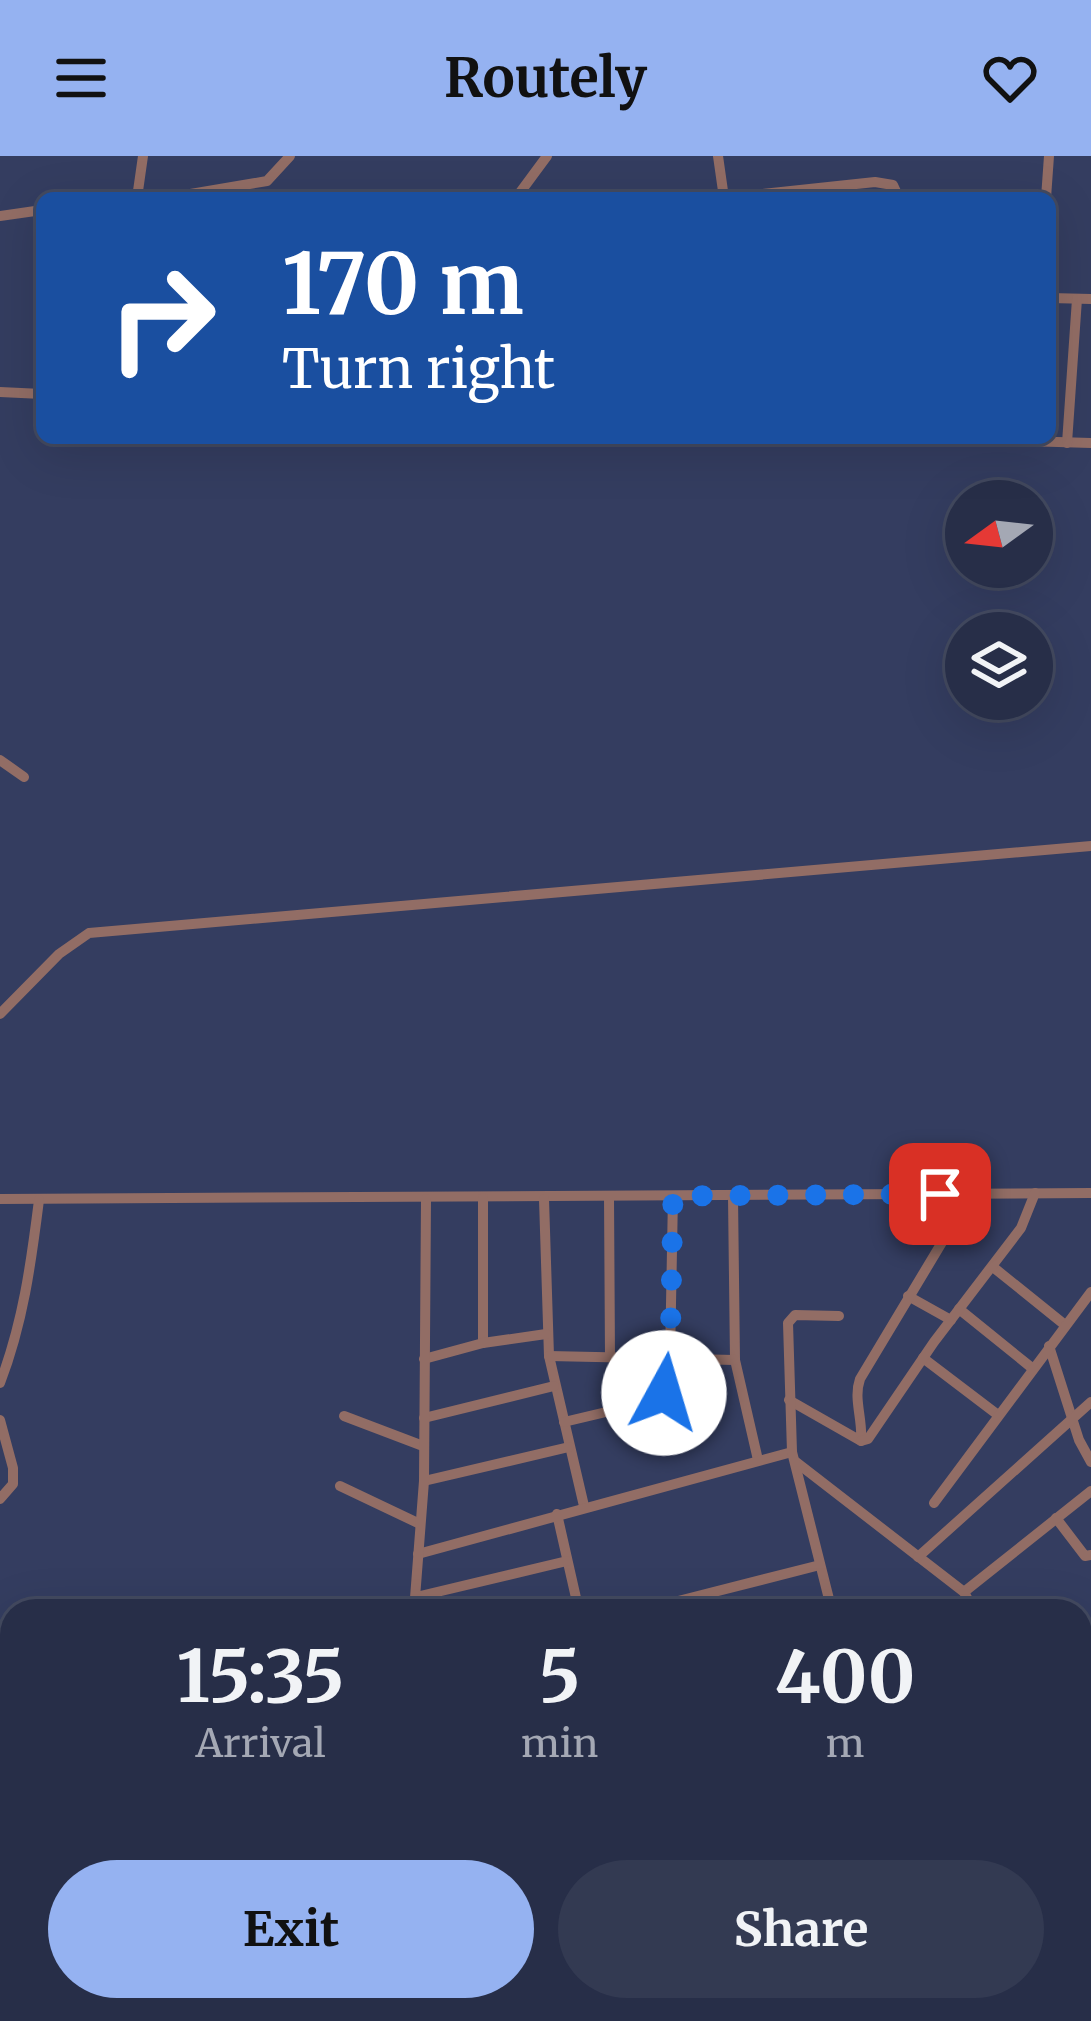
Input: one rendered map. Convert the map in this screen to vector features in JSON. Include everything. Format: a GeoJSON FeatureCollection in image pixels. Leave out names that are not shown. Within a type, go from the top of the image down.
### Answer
{"type":"FeatureCollection","features":[{"type":"Feature","properties":{"kind":"street"},"geometry":{"type":"LineString","coordinates":[[138,192],[143,156]]}},
{"type":"Feature","properties":{"kind":"street"},"geometry":{"type":"LineString","coordinates":[[204,192],[267,182],[290,156]]}},
{"type":"Feature","properties":{"kind":"street"},"geometry":{"type":"LineString","coordinates":[[520,192],[547,156]]}},
{"type":"Feature","properties":{"kind":"street"},"geometry":{"type":"LineString","coordinates":[[718,156],[723,192]]}},
{"type":"Feature","properties":{"kind":"street"},"geometry":{"type":"LineString","coordinates":[[1046,192],[1048,156]]}},
{"type":"Feature","properties":{"kind":"street"},"geometry":{"type":"LineString","coordinates":[[781,192],[875,182],[892,185],[896,192]]}},
{"type":"Feature","properties":{"kind":"street"},"geometry":{"type":"LineString","coordinates":[[0,216],[36,211]]}},
{"type":"Feature","properties":{"kind":"street"},"geometry":{"type":"LineString","coordinates":[[1056,298],[1091,299]]}},
{"type":"Feature","properties":{"kind":"street"},"geometry":{"type":"LineString","coordinates":[[1066,443],[1077,299]]}},
{"type":"Feature","properties":{"kind":"street"},"geometry":{"type":"LineString","coordinates":[[0,392],[36,394]]}},
{"type":"Feature","properties":{"kind":"street"},"geometry":{"type":"LineString","coordinates":[[1056,443],[1091,443]]}},
{"type":"Feature","properties":{"kind":"street"},"geometry":{"type":"LineString","coordinates":[[0,760],[24,777]]}},
{"type":"Feature","properties":{"kind":"street"},"geometry":{"type":"LineString","coordinates":[[0,1014],[59,954],[89,933],[1091,845]]}},
{"type":"Feature","properties":{"kind":"street"},"geometry":{"type":"LineString","coordinates":[[790,1400],[861,1441],[868,1439],[1022,1228],[1035,1193]]}},
{"type":"Feature","properties":{"kind":"street"},"geometry":{"type":"LineString","coordinates":[[0,1199],[1091,1193]]}},
{"type":"Feature","properties":{"kind":"street"},"geometry":{"type":"LineString","coordinates":[[861,1441],[863,1418],[856,1391],[971,1194]]}},
{"type":"Feature","properties":{"kind":"street"},"geometry":{"type":"LineString","coordinates":[[564,1422],[656,1404],[664,1393],[670,1358],[673,1196]]}},
{"type":"Feature","properties":{"kind":"street"},"geometry":{"type":"LineString","coordinates":[[609,1197],[610,1356]]}},
{"type":"Feature","properties":{"kind":"street"},"geometry":{"type":"LineString","coordinates":[[733,1197],[735,1360],[758,1460]]}},
{"type":"Feature","properties":{"kind":"street"},"geometry":{"type":"LineString","coordinates":[[483,1198],[483,1342]]}},
{"type":"Feature","properties":{"kind":"street"},"geometry":{"type":"LineString","coordinates":[[544,1198],[546,1334],[584,1506]]}},
{"type":"Feature","properties":{"kind":"street"},"geometry":{"type":"LineString","coordinates":[[426,1199],[424,1481],[416,1597],[567,1561]]}},
{"type":"Feature","properties":{"kind":"street"},"geometry":{"type":"LineString","coordinates":[[0,1383],[22,1318],[39,1200]]}},
{"type":"Feature","properties":{"kind":"street"},"geometry":{"type":"LineString","coordinates":[[992,1267],[1065,1325]]}},
{"type":"Feature","properties":{"kind":"street"},"geometry":{"type":"LineString","coordinates":[[934,1503],[1091,1292]]}},
{"type":"Feature","properties":{"kind":"street"},"geometry":{"type":"LineString","coordinates":[[908,1296],[955,1314],[1032,1368]]}},
{"type":"Feature","properties":{"kind":"street"},"geometry":{"type":"LineString","coordinates":[[829,1599],[794,1457],[790,1318],[839,1316]]}},
{"type":"Feature","properties":{"kind":"street"},"geometry":{"type":"LineString","coordinates":[[424,1358],[483,1342],[546,1334]]}},
{"type":"Feature","properties":{"kind":"street"},"geometry":{"type":"LineString","coordinates":[[1049,1346],[1091,1462]]}},
{"type":"Feature","properties":{"kind":"street"},"geometry":{"type":"LineString","coordinates":[[549,1357],[735,1360]]}},
{"type":"Feature","properties":{"kind":"street"},"geometry":{"type":"LineString","coordinates":[[923,1358],[998,1414]]}},
{"type":"Feature","properties":{"kind":"street"},"geometry":{"type":"LineString","coordinates":[[424,1418],[554,1386]]}},
{"type":"Feature","properties":{"kind":"street"},"geometry":{"type":"LineString","coordinates":[[918,1557],[1091,1402]]}},
{"type":"Feature","properties":{"kind":"street"},"geometry":{"type":"LineString","coordinates":[[344,1416],[423,1446]]}},
{"type":"Feature","properties":{"kind":"street"},"geometry":{"type":"LineString","coordinates":[[0,1420],[13,1468],[13,1484],[0,1498]]}},
{"type":"Feature","properties":{"kind":"street"},"geometry":{"type":"LineString","coordinates":[[424,1481],[569,1447]]}},
{"type":"Feature","properties":{"kind":"street"},"geometry":{"type":"LineString","coordinates":[[418,1554],[758,1460],[794,1457],[968,1599]]}},
{"type":"Feature","properties":{"kind":"street"},"geometry":{"type":"LineString","coordinates":[[340,1486],[420,1525]]}},
{"type":"Feature","properties":{"kind":"street"},"geometry":{"type":"LineString","coordinates":[[964,1592],[1091,1491]]}},
{"type":"Feature","properties":{"kind":"street"},"geometry":{"type":"LineString","coordinates":[[557,1514],[576,1599]]}},
{"type":"Feature","properties":{"kind":"street"},"geometry":{"type":"LineString","coordinates":[[1056,1518],[1085,1556],[1091,1555]]}},
{"type":"Feature","properties":{"kind":"street"},"geometry":{"type":"LineString","coordinates":[[686,1599],[820,1565]]}},
{"type":"Feature","properties":{"kind":"route"},"geometry":{"type":"LineString","coordinates":[[664,1393],[670,1358],[673,1196],[940,1194]]}}]}
